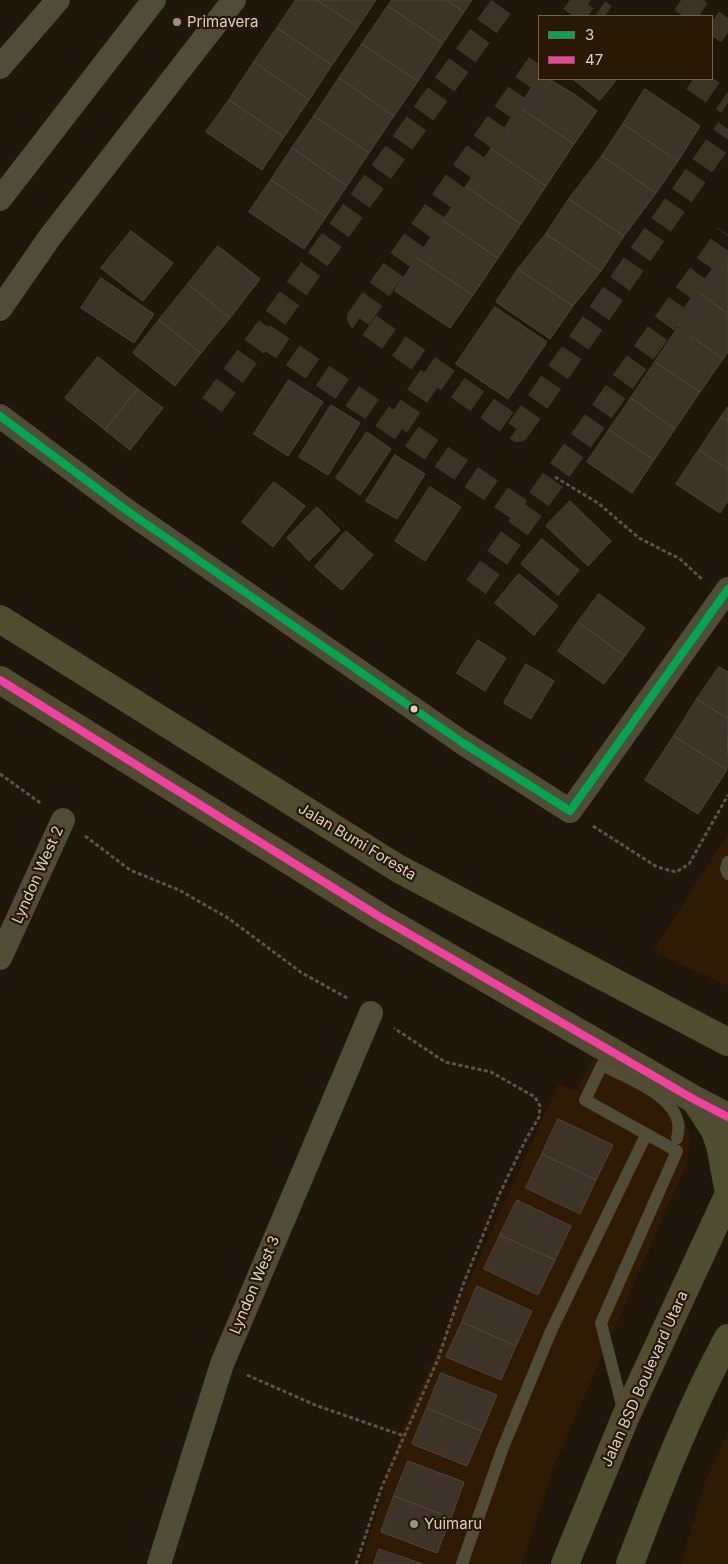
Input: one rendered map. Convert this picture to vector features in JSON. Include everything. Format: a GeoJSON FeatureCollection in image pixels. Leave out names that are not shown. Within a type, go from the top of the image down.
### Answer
{"type":"FeatureCollection","features":[{"type":"Feature","properties":{"kind":"main road","name":"Jalan Bumi Foresta"},"geometry":{"type":"LineString","coordinates":[[0,619],[399,869],[728,1042]]}},
{"type":"Feature","properties":{"kind":"main road"},"geometry":{"type":"LineString","coordinates":[[0,680],[380,917],[695,1100],[728,1116]]}},
{"type":"Feature","properties":{"kind":"main road"},"geometry":{"type":"LineString","coordinates":[[695,1100],[715,1131],[720,1145],[728,1188]]}},
{"type":"Feature","properties":{"kind":"main road","name":"Jalan BSD Boulevard Utara"},"geometry":{"type":"LineString","coordinates":[[565,1564],[625,1418],[728,1196]]}},
{"type":"Feature","properties":{"kind":"main road"},"geometry":{"type":"LineString","coordinates":[[630,1564],[648,1514],[699,1396],[728,1338]]}},
{"type":"Feature","properties":{"kind":"street"},"geometry":{"type":"LineString","coordinates":[[0,67],[58,0]]}},
{"type":"Feature","properties":{"kind":"street"},"geometry":{"type":"LineString","coordinates":[[0,199],[154,0]]}},
{"type":"Feature","properties":{"kind":"street"},"geometry":{"type":"LineString","coordinates":[[0,309],[50,237],[234,0]]}},
{"type":"Feature","properties":{"kind":"street"},"geometry":{"type":"LineString","coordinates":[[0,416],[126,510],[463,743],[570,811],[725,593]]}},
{"type":"Feature","properties":{"kind":"street","name":"Lyndon West 2"},"geometry":{"type":"LineString","coordinates":[[0,958],[63,820]]}},
{"type":"Feature","properties":{"kind":"street","name":"Lyndon West 3"},"geometry":{"type":"LineString","coordinates":[[159,1564],[222,1364],[371,1013]]}},
{"type":"Feature","properties":{"kind":"lane"},"geometry":{"type":"LineString","coordinates":[[728,862],[726,869],[728,874]]}},
{"type":"Feature","properties":{"kind":"lane"},"geometry":{"type":"LineString","coordinates":[[625,1418],[601,1323],[677,1152],[585,1100],[602,1065],[658,1094],[671,1108],[678,1122],[677,1138]]}},
{"type":"Feature","properties":{"kind":"lane"},"geometry":{"type":"LineString","coordinates":[[462,1564],[502,1450],[551,1331],[646,1135]]}},
{"type":"Feature","properties":{"kind":"path"},"geometry":{"type":"LineString","coordinates":[[555,477],[598,503],[639,538],[680,559],[725,593]]}},
{"type":"Feature","properties":{"kind":"path"},"geometry":{"type":"LineString","coordinates":[[570,811],[657,866],[676,872],[689,864],[728,795]]}},
{"type":"Feature","properties":{"kind":"path"},"geometry":{"type":"LineString","coordinates":[[222,1364],[315,1405],[404,1436]]}},
{"type":"Feature","properties":{"kind":"shaded area"},"geometry":{"type":"Polygon","coordinates":[[[728,834],[728,986],[653,951],[728,834]]]}},
{"type":"Feature","properties":{"kind":"shaded area"},"geometry":{"type":"Polygon","coordinates":[[[595,1055],[662,1090],[680,1110],[689,1132],[688,1160],[555,1463],[522,1564],[361,1564],[403,1427],[559,1083],[575,1092],[595,1055]]]}},
{"type":"Feature","properties":{"kind":"shaded area"},"geometry":{"type":"Polygon","coordinates":[[[728,1432],[728,1564],[681,1564],[706,1479],[728,1432]]]}},
{"type":"Feature","properties":{"kind":"building"},"geometry":{"type":"Polygon","coordinates":[[[296,0],[317,0],[358,27],[332,65],[277,28],[296,0]]]}},
{"type":"Feature","properties":{"kind":"building"},"geometry":{"type":"Polygon","coordinates":[[[317,0],[376,0],[358,27],[317,0]]]}},
{"type":"Feature","properties":{"kind":"building"},"geometry":{"type":"Polygon","coordinates":[[[392,0],[447,0],[464,12],[443,43],[388,6],[392,0]]]}},
{"type":"Feature","properties":{"kind":"building"},"geometry":{"type":"Polygon","coordinates":[[[447,0],[472,0],[464,12],[447,0]]]}},
{"type":"Feature","properties":{"kind":"building"},"geometry":{"type":"Polygon","coordinates":[[[388,6],[443,43],[418,81],[362,44],[388,6]]]}},
{"type":"Feature","properties":{"kind":"building"},"geometry":{"type":"Polygon","coordinates":[[[277,28],[332,65],[309,100],[254,62],[277,28]]]}},
{"type":"Feature","properties":{"kind":"building"},"geometry":{"type":"Polygon","coordinates":[[[362,44],[418,81],[394,116],[339,78],[362,44]]]}},
{"type":"Feature","properties":{"kind":"building"},"geometry":{"type":"Polygon","coordinates":[[[254,62],[309,100],[284,137],[229,100],[254,62]]]}},
{"type":"Feature","properties":{"kind":"building"},"geometry":{"type":"Polygon","coordinates":[[[339,78],[394,116],[369,153],[314,116],[339,78]]]}},
{"type":"Feature","properties":{"kind":"building"},"geometry":{"type":"Polygon","coordinates":[[[538,78],[551,80],[597,111],[574,144],[519,107],[538,78]]]}},
{"type":"Feature","properties":{"kind":"building"},"geometry":{"type":"Polygon","coordinates":[[[574,80],[616,80],[600,100],[574,80]]]}},
{"type":"Feature","properties":{"kind":"building"},"geometry":{"type":"Polygon","coordinates":[[[645,89],[700,126],[678,161],[623,124],[645,89]]]}},
{"type":"Feature","properties":{"kind":"building"},"geometry":{"type":"Polygon","coordinates":[[[229,100],[284,137],[262,170],[206,132],[229,100]]]}},
{"type":"Feature","properties":{"kind":"building"},"geometry":{"type":"Polygon","coordinates":[[[519,107],[574,144],[546,186],[491,149],[519,107]]]}},
{"type":"Feature","properties":{"kind":"building"},"geometry":{"type":"Polygon","coordinates":[[[314,116],[369,153],[347,186],[292,148],[314,116]]]}},
{"type":"Feature","properties":{"kind":"building"},"geometry":{"type":"Polygon","coordinates":[[[623,124],[678,161],[656,193],[602,156],[623,124]]]}},
{"type":"Feature","properties":{"kind":"building"},"geometry":{"type":"Polygon","coordinates":[[[292,148],[347,186],[326,217],[271,180],[292,148]]]}},
{"type":"Feature","properties":{"kind":"building"},"geometry":{"type":"Polygon","coordinates":[[[491,149],[546,186],[521,224],[466,187],[491,149]]]}},
{"type":"Feature","properties":{"kind":"building"},"geometry":{"type":"Polygon","coordinates":[[[602,156],[656,193],[624,236],[569,199],[602,156]]]}},
{"type":"Feature","properties":{"kind":"building"},"geometry":{"type":"Polygon","coordinates":[[[271,180],[326,217],[304,249],[249,212],[271,180]]]}},
{"type":"Feature","properties":{"kind":"building"},"geometry":{"type":"Polygon","coordinates":[[[466,187],[521,224],[498,258],[443,221],[466,187]]]}},
{"type":"Feature","properties":{"kind":"building"},"geometry":{"type":"Polygon","coordinates":[[[569,199],[624,236],[601,271],[546,234],[569,199]]]}},
{"type":"Feature","properties":{"kind":"building"},"geometry":{"type":"Polygon","coordinates":[[[443,221],[498,258],[473,295],[417,258],[443,221]]]}},
{"type":"Feature","properties":{"kind":"building"},"geometry":{"type":"Polygon","coordinates":[[[131,231],[173,263],[143,301],[101,268],[131,231]]]}},
{"type":"Feature","properties":{"kind":"building"},"geometry":{"type":"Polygon","coordinates":[[[546,234],[601,271],[573,306],[518,269],[546,234]]]}},
{"type":"Feature","properties":{"kind":"building"},"geometry":{"type":"Polygon","coordinates":[[[218,246],[260,279],[230,318],[188,284],[218,246]]]}},
{"type":"Feature","properties":{"kind":"building"},"geometry":{"type":"Polygon","coordinates":[[[724,254],[728,257],[728,314],[697,291],[724,254]]]}},
{"type":"Feature","properties":{"kind":"building"},"geometry":{"type":"Polygon","coordinates":[[[417,258],[473,295],[450,328],[395,291],[417,258]]]}},
{"type":"Feature","properties":{"kind":"building"},"geometry":{"type":"Polygon","coordinates":[[[518,269],[573,306],[550,339],[496,302],[518,269]]]}},
{"type":"Feature","properties":{"kind":"building"},"geometry":{"type":"Polygon","coordinates":[[[101,278],[154,314],[134,343],[81,308],[101,278]]]}},
{"type":"Feature","properties":{"kind":"building"},"geometry":{"type":"Polygon","coordinates":[[[188,284],[230,318],[201,353],[159,320],[188,284]]]}},
{"type":"Feature","properties":{"kind":"building"},"geometry":{"type":"Polygon","coordinates":[[[697,291],[728,314],[728,352],[723,359],[674,323],[697,291]]]}},
{"type":"Feature","properties":{"kind":"building"},"geometry":{"type":"Polygon","coordinates":[[[495,307],[547,342],[508,399],[456,364],[495,307]]]}},
{"type":"Feature","properties":{"kind":"building"},"geometry":{"type":"Polygon","coordinates":[[[159,320],[201,353],[175,386],[133,353],[159,320]]]}},
{"type":"Feature","properties":{"kind":"building"},"geometry":{"type":"Polygon","coordinates":[[[678,328],[723,359],[700,392],[655,362],[678,328]]]}},
{"type":"Feature","properties":{"kind":"building"},"geometry":{"type":"Polygon","coordinates":[[[98,357],[138,389],[105,430],[65,398],[98,357]]]}},
{"type":"Feature","properties":{"kind":"building"},"geometry":{"type":"Polygon","coordinates":[[[655,362],[700,392],[675,429],[631,398],[655,362]]]}},
{"type":"Feature","properties":{"kind":"building"},"geometry":{"type":"Polygon","coordinates":[[[289,380],[323,402],[288,456],[254,434],[289,380]]]}},
{"type":"Feature","properties":{"kind":"building"},"geometry":{"type":"Polygon","coordinates":[[[138,389],[163,408],[130,450],[105,430],[138,389]]]}},
{"type":"Feature","properties":{"kind":"building"},"geometry":{"type":"Polygon","coordinates":[[[631,398],[675,429],[654,460],[609,430],[631,398]]]}},
{"type":"Feature","properties":{"kind":"building"},"geometry":{"type":"Polygon","coordinates":[[[331,405],[360,423],[328,475],[299,457],[331,405]]]}},
{"type":"Feature","properties":{"kind":"building"},"geometry":{"type":"Polygon","coordinates":[[[728,407],[728,421],[721,417],[728,407]]]}},
{"type":"Feature","properties":{"kind":"building"},"geometry":{"type":"Polygon","coordinates":[[[721,417],[728,421],[728,469],[699,450],[721,417]]]}},
{"type":"Feature","properties":{"kind":"building"},"geometry":{"type":"Polygon","coordinates":[[[609,430],[654,460],[632,493],[587,462],[609,430]]]}},
{"type":"Feature","properties":{"kind":"building"},"geometry":{"type":"Polygon","coordinates":[[[367,432],[391,449],[360,495],[336,478],[367,432]]]}},
{"type":"Feature","properties":{"kind":"building"},"geometry":{"type":"Polygon","coordinates":[[[699,450],[728,469],[728,501],[720,513],[676,484],[699,450]]]}},
{"type":"Feature","properties":{"kind":"building"},"geometry":{"type":"Polygon","coordinates":[[[395,455],[425,474],[397,519],[366,501],[395,455]]]}},
{"type":"Feature","properties":{"kind":"building"},"geometry":{"type":"Polygon","coordinates":[[[274,482],[305,506],[273,547],[242,522],[274,482]]]}},
{"type":"Feature","properties":{"kind":"building"},"geometry":{"type":"Polygon","coordinates":[[[430,487],[461,507],[425,561],[395,541],[430,487]]]}},
{"type":"Feature","properties":{"kind":"building"},"geometry":{"type":"Polygon","coordinates":[[[570,501],[611,541],[588,566],[546,526],[570,501]]]}},
{"type":"Feature","properties":{"kind":"building"},"geometry":{"type":"Polygon","coordinates":[[[317,507],[340,530],[309,561],[287,538],[317,507]]]}},
{"type":"Feature","properties":{"kind":"building"},"geometry":{"type":"Polygon","coordinates":[[[346,531],[373,555],[342,590],[315,567],[346,531]]]}},
{"type":"Feature","properties":{"kind":"building"},"geometry":{"type":"Polygon","coordinates":[[[542,539],[579,570],[558,595],[521,564],[542,539]]]}},
{"type":"Feature","properties":{"kind":"building"},"geometry":{"type":"Polygon","coordinates":[[[519,574],[558,606],[534,635],[495,603],[519,574]]]}},
{"type":"Feature","properties":{"kind":"building"},"geometry":{"type":"Polygon","coordinates":[[[599,594],[645,628],[625,656],[578,622],[599,594]]]}},
{"type":"Feature","properties":{"kind":"building"},"geometry":{"type":"Polygon","coordinates":[[[578,622],[625,656],[604,684],[558,651],[578,622]]]}},
{"type":"Feature","properties":{"kind":"building"},"geometry":{"type":"Polygon","coordinates":[[[478,640],[506,658],[485,691],[457,673],[478,640]]]}},
{"type":"Feature","properties":{"kind":"building"},"geometry":{"type":"Polygon","coordinates":[[[526,664],[554,681],[531,719],[504,703],[526,664]]]}},
{"type":"Feature","properties":{"kind":"building"},"geometry":{"type":"Polygon","coordinates":[[[719,667],[728,672],[728,719],[697,699],[719,667]]]}},
{"type":"Feature","properties":{"kind":"building"},"geometry":{"type":"Polygon","coordinates":[[[697,699],[728,719],[727,770],[674,736],[697,699]]]}},
{"type":"Feature","properties":{"kind":"building"},"geometry":{"type":"Polygon","coordinates":[[[674,736],[727,770],[698,814],[645,780],[674,736]]]}},
{"type":"Feature","properties":{"kind":"building"},"geometry":{"type":"Polygon","coordinates":[[[558,1119],[613,1145],[596,1180],[542,1154],[558,1119]]]}},
{"type":"Feature","properties":{"kind":"building"},"geometry":{"type":"Polygon","coordinates":[[[542,1154],[596,1180],[580,1214],[526,1188],[542,1154]]]}},
{"type":"Feature","properties":{"kind":"building"},"geometry":{"type":"Polygon","coordinates":[[[517,1200],[571,1226],[555,1260],[500,1235],[517,1200]]]}},
{"type":"Feature","properties":{"kind":"building"},"geometry":{"type":"Polygon","coordinates":[[[500,1235],[555,1260],[538,1295],[484,1269],[500,1235]]]}},
{"type":"Feature","properties":{"kind":"building"},"geometry":{"type":"Polygon","coordinates":[[[477,1286],[532,1311],[516,1346],[462,1322],[477,1286]]]}},
{"type":"Feature","properties":{"kind":"building"},"geometry":{"type":"Polygon","coordinates":[[[462,1322],[516,1346],[501,1380],[446,1357],[462,1322]]]}},
{"type":"Feature","properties":{"kind":"building"},"geometry":{"type":"Polygon","coordinates":[[[441,1373],[497,1395],[482,1431],[427,1408],[441,1373]]]}},
{"type":"Feature","properties":{"kind":"building"},"geometry":{"type":"Polygon","coordinates":[[[427,1408],[482,1431],[467,1466],[412,1444],[427,1408]]]}},
{"type":"Feature","properties":{"kind":"building"},"geometry":{"type":"Polygon","coordinates":[[[408,1461],[464,1482],[451,1518],[394,1496],[408,1461]]]}},
{"type":"Feature","properties":{"kind":"building"},"geometry":{"type":"Polygon","coordinates":[[[394,1496],[451,1518],[437,1553],[381,1532],[394,1496]]]}},
{"type":"Feature","properties":{"kind":"building"},"geometry":{"type":"Polygon","coordinates":[[[379,1549],[423,1564],[374,1564],[379,1549]]]}},
{"type":"Feature","properties":{"kind":"tunnel"},"geometry":{"type":"LineString","coordinates":[[212,405],[506,0]]}},
{"type":"Feature","properties":{"kind":"tunnel"},"geometry":{"type":"LineString","coordinates":[[681,0],[704,15]]}},
{"type":"Feature","properties":{"kind":"tunnel"},"geometry":{"type":"LineString","coordinates":[[574,15],[584,1],[604,15]]}},
{"type":"Feature","properties":{"kind":"tunnel"},"geometry":{"type":"LineString","coordinates":[[713,22],[728,33]]}},
{"type":"Feature","properties":{"kind":"tunnel"},"geometry":{"type":"LineString","coordinates":[[538,65],[359,318],[518,430],[728,129]]}},
{"type":"Feature","properties":{"kind":"tunnel"},"geometry":{"type":"LineString","coordinates":[[694,80],[728,103]]}},
{"type":"Feature","properties":{"kind":"tunnel"},"geometry":{"type":"LineString","coordinates":[[476,587],[728,235]]}},
{"type":"Feature","properties":{"kind":"tunnel"},"geometry":{"type":"LineString","coordinates":[[263,335],[527,515]]}},
{"type":"Feature","properties":{"kind":"tunnel"},"geometry":{"type":"LineString","coordinates":[[397,426],[434,371]]}},
{"type":"Feature","properties":{"kind":"transit line","name":"3"},"geometry":{"type":"LineString","coordinates":[[0,416],[126,510],[463,743],[570,811],[728,589]]}},
{"type":"Feature","properties":{"kind":"transit line","name":"47"},"geometry":{"type":"LineString","coordinates":[[0,680],[380,917],[695,1100],[728,1117]]}},
{"type":"Feature","properties":{"kind":"place","name":"Primavera"},"geometry":{"type":"Point","coordinates":[177,22]}},
{"type":"Feature","properties":{"kind":"place","name":"Yuimaru"},"geometry":{"type":"Point","coordinates":[414,1524]}}]}
